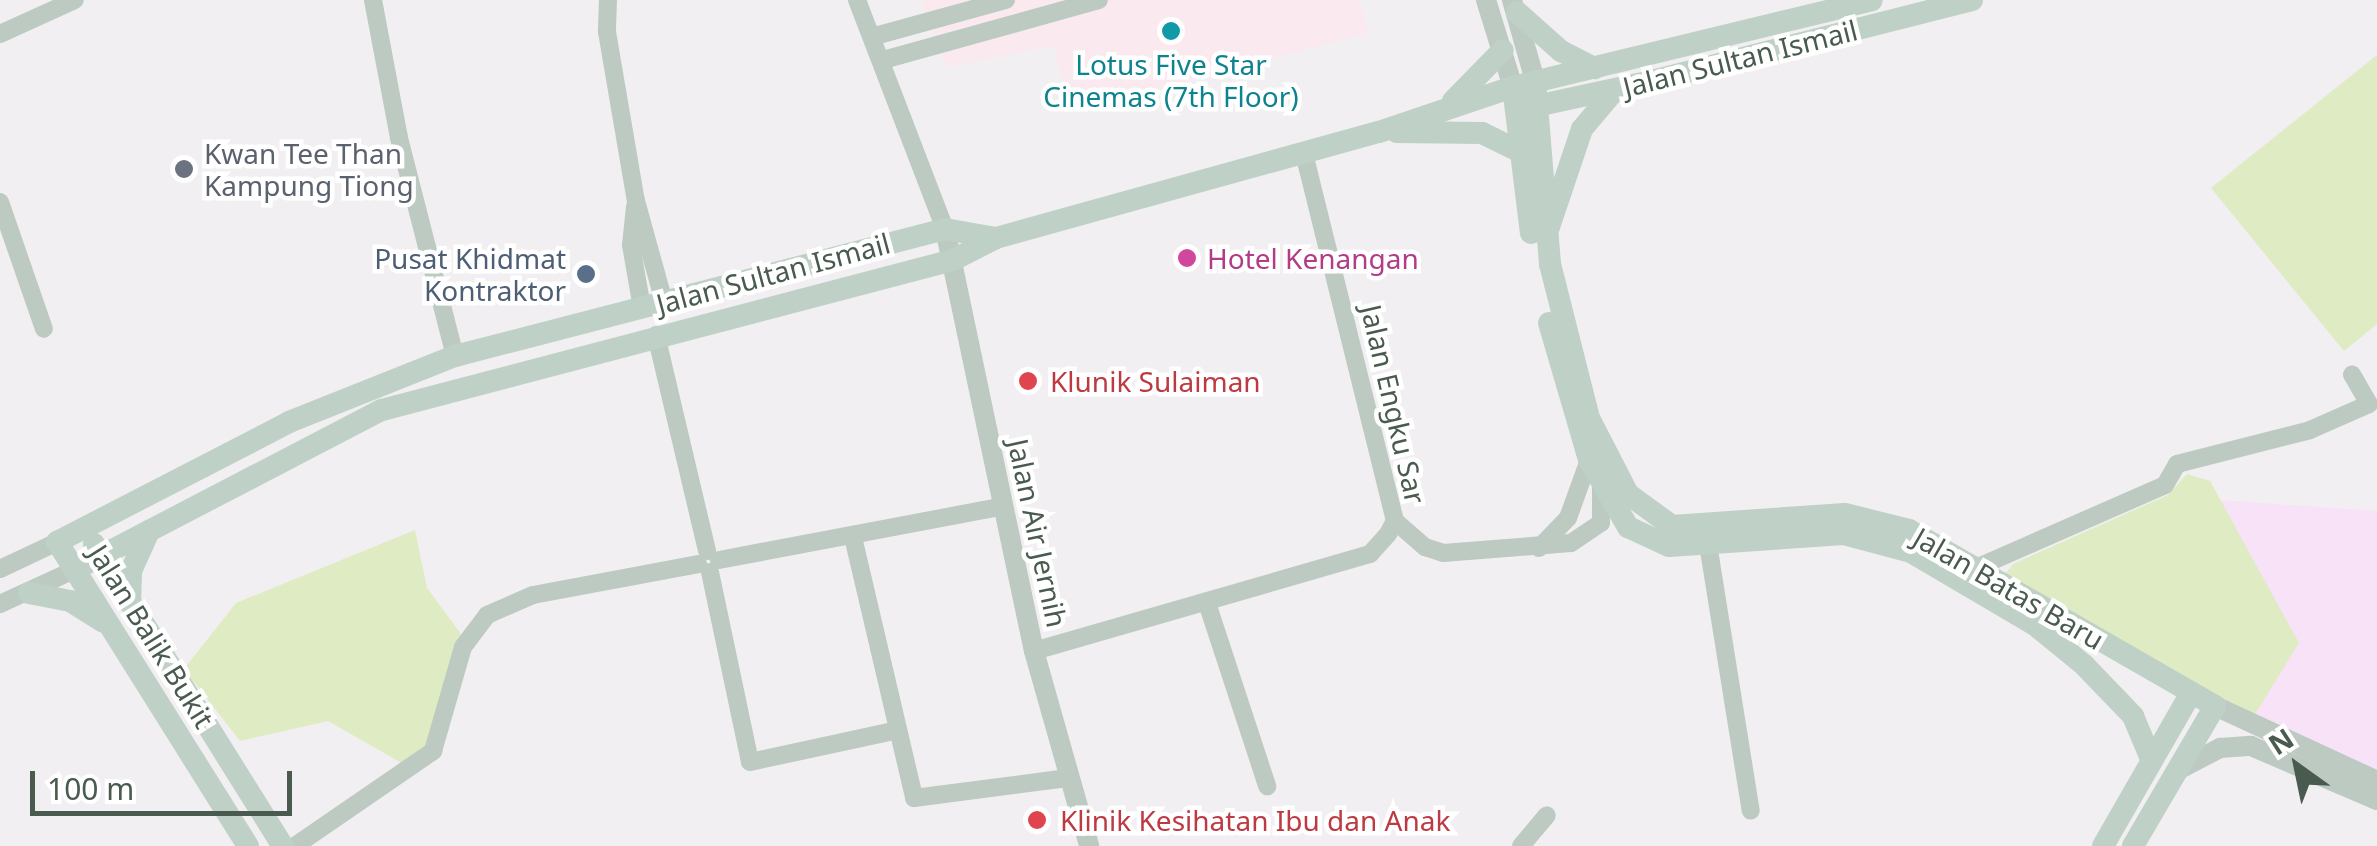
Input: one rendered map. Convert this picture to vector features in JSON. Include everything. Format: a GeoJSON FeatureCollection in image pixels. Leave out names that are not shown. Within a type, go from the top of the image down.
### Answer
{"type":"FeatureCollection","features":[{"type":"Feature","properties":{"kind":"main road","name":"Jalan Sultan Ismail"},"geometry":{"type":"LineString","coordinates":[[74,570],[382,410],[656,334],[953,260],[996,238],[1379,132],[1446,106],[1524,84],[1872,0]]}},
{"type":"Feature","properties":{"kind":"main road","name":"Jalan Sultan Ismail"},"geometry":{"type":"LineString","coordinates":[[1536,106],[1972,0]]}},
{"type":"Feature","properties":{"kind":"main road"},"geometry":{"type":"LineString","coordinates":[[1514,6],[1560,51],[1595,68]]}},
{"type":"Feature","properties":{"kind":"main road"},"geometry":{"type":"LineString","coordinates":[[1446,106],[1503,50]]}},
{"type":"Feature","properties":{"kind":"main road","name":"Jalan Batas Baru"},"geometry":{"type":"LineString","coordinates":[[1524,84],[1536,106],[1547,235],[1589,418],[1628,494],[1650,515],[1672,526],[1845,514],[1881,520],[1976,568],[2216,706]]}},
{"type":"Feature","properties":{"kind":"main road","name":"Jalan Batas Baru"},"geometry":{"type":"LineString","coordinates":[[1524,84],[1520,147],[1532,244],[1558,364],[1589,460],[1619,515],[1646,539],[1669,546],[1844,534],[1911,552],[2035,625],[2084,664],[2120,697],[2152,759]]}},
{"type":"Feature","properties":{"kind":"main road"},"geometry":{"type":"LineString","coordinates":[[1547,235],[1582,128],[1616,89]]}},
{"type":"Feature","properties":{"kind":"main road"},"geometry":{"type":"LineString","coordinates":[[1379,132],[1482,133],[1520,147],[1539,166]]}},
{"type":"Feature","properties":{"kind":"main road","name":"Jalan Sultan Ismail"},"geometry":{"type":"LineString","coordinates":[[58,542],[289,422],[455,356],[946,229],[996,238]]}},
{"type":"Feature","properties":{"kind":"main road","name":"Jalan Balik Bukit"},"geometry":{"type":"LineString","coordinates":[[85,528],[283,846]]}},
{"type":"Feature","properties":{"kind":"main road"},"geometry":{"type":"LineString","coordinates":[[130,603],[131,570],[152,528]]}},
{"type":"Feature","properties":{"kind":"main road","name":"Jalan Balik Bukit"},"geometry":{"type":"LineString","coordinates":[[58,542],[248,846]]}},
{"type":"Feature","properties":{"kind":"main road"},"geometry":{"type":"LineString","coordinates":[[29,593],[70,601],[110,626]]}},
{"type":"Feature","properties":{"kind":"main road"},"geometry":{"type":"LineString","coordinates":[[2103,846],[2191,692]]}},
{"type":"Feature","properties":{"kind":"main road"},"geometry":{"type":"LineString","coordinates":[[2133,846],[2216,706]]}},
{"type":"Feature","properties":{"kind":"street"},"geometry":{"type":"LineString","coordinates":[[0,34],[75,0]]}},
{"type":"Feature","properties":{"kind":"street"},"geometry":{"type":"LineString","coordinates":[[373,0],[399,138],[455,356]]}},
{"type":"Feature","properties":{"kind":"street"},"geometry":{"type":"LineString","coordinates":[[596,0],[607,32],[636,202],[630,245],[653,305]]}},
{"type":"Feature","properties":{"kind":"street"},"geometry":{"type":"LineString","coordinates":[[607,32],[608,0]]}},
{"type":"Feature","properties":{"kind":"street"},"geometry":{"type":"LineString","coordinates":[[858,0],[946,229]]}},
{"type":"Feature","properties":{"kind":"street"},"geometry":{"type":"LineString","coordinates":[[875,36],[1006,0]]}},
{"type":"Feature","properties":{"kind":"street"},"geometry":{"type":"LineString","coordinates":[[883,60],[1099,0]]}},
{"type":"Feature","properties":{"kind":"street"},"geometry":{"type":"LineString","coordinates":[[1486,0],[1503,50],[1524,84]]}},
{"type":"Feature","properties":{"kind":"street"},"geometry":{"type":"LineString","coordinates":[[1514,6],[1524,84]]}},
{"type":"Feature","properties":{"kind":"street","name":"Jalan Engku Sar"},"geometry":{"type":"LineString","coordinates":[[1034,651],[1370,554],[1395,520],[1304,153]]}},
{"type":"Feature","properties":{"kind":"street"},"geometry":{"type":"LineString","coordinates":[[0,202],[44,330]]}},
{"type":"Feature","properties":{"kind":"street","name":"Jalan Air Jernih"},"geometry":{"type":"LineString","coordinates":[[946,229],[1034,651],[1089,846]]}},
{"type":"Feature","properties":{"kind":"street"},"geometry":{"type":"LineString","coordinates":[[656,334],[750,762],[898,730]]}},
{"type":"Feature","properties":{"kind":"street"},"geometry":{"type":"LineString","coordinates":[[1976,568],[2165,485],[2178,464],[2310,430],[2369,404],[2352,374]]}},
{"type":"Feature","properties":{"kind":"street"},"geometry":{"type":"LineString","coordinates":[[1538,548],[1568,518],[1589,460]]}},
{"type":"Feature","properties":{"kind":"street"},"geometry":{"type":"LineString","coordinates":[[1395,520],[1425,547],[1443,553],[1538,548],[1595,532],[1601,484]]}},
{"type":"Feature","properties":{"kind":"street"},"geometry":{"type":"LineString","coordinates":[[295,846],[433,751],[463,647],[488,615],[533,595],[1004,506]]}},
{"type":"Feature","properties":{"kind":"street"},"geometry":{"type":"LineString","coordinates":[[853,536],[914,798],[1068,778]]}},
{"type":"Feature","properties":{"kind":"street"},"geometry":{"type":"LineString","coordinates":[[0,569],[58,542]]}},
{"type":"Feature","properties":{"kind":"street"},"geometry":{"type":"LineString","coordinates":[[1708,544],[1751,811]]}},
{"type":"Feature","properties":{"kind":"street"},"geometry":{"type":"LineString","coordinates":[[0,604],[74,570]]}},
{"type":"Feature","properties":{"kind":"street"},"geometry":{"type":"LineString","coordinates":[[1207,603],[1268,786]]}},
{"type":"Feature","properties":{"kind":"street"},"geometry":{"type":"LineString","coordinates":[[2216,706],[2377,781]]}},
{"type":"Feature","properties":{"kind":"street"},"geometry":{"type":"LineString","coordinates":[[2173,773],[2220,748],[2250,746],[2377,800]]}},
{"type":"Feature","properties":{"kind":"street"},"geometry":{"type":"LineString","coordinates":[[1521,846],[1547,815]]}},
{"type":"Feature","properties":{"kind":"shaded area"},"geometry":{"type":"Polygon","coordinates":[[[921,0],[1360,0],[1369,33],[1072,111],[1053,46],[947,67],[921,0]]]}},
{"type":"Feature","properties":{"kind":"shaded area"},"geometry":{"type":"Polygon","coordinates":[[[2219,500],[2377,511],[2377,772],[2254,716],[2219,500]]]}},
{"type":"Feature","properties":{"kind":"green space"},"geometry":{"type":"Polygon","coordinates":[[[2377,55],[2377,324],[2344,351],[2211,188],[2377,55]]]}},
{"type":"Feature","properties":{"kind":"green space"},"geometry":{"type":"Polygon","coordinates":[[[2187,474],[2210,481],[2299,643],[2254,716],[2003,577],[2013,564],[2168,495],[2187,474]]]}},
{"type":"Feature","properties":{"kind":"green space"},"geometry":{"type":"Polygon","coordinates":[[[415,530],[427,588],[461,634],[434,739],[405,765],[328,721],[240,741],[184,669],[236,603],[415,530]]]}},
{"type":"Feature","properties":{"kind":"place","name":"Lotus Five Star Cinemas (7th Floor)"},"geometry":{"type":"Point","coordinates":[1171,31]}},
{"type":"Feature","properties":{"kind":"place","name":"Kwan Tee Than Kampung Tiong"},"geometry":{"type":"Point","coordinates":[184,169]}},
{"type":"Feature","properties":{"kind":"place","name":"Hotel Kenangan"},"geometry":{"type":"Point","coordinates":[1187,258]}},
{"type":"Feature","properties":{"kind":"place","name":"Pusat Khidmat Kontraktor"},"geometry":{"type":"Point","coordinates":[586,274]}},
{"type":"Feature","properties":{"kind":"place","name":"Klunik Sulaiman"},"geometry":{"type":"Point","coordinates":[1028,381]}},
{"type":"Feature","properties":{"kind":"place","name":"Klinik Kesihatan Ibu dan Anak"},"geometry":{"type":"Point","coordinates":[1037,820]}}]}
